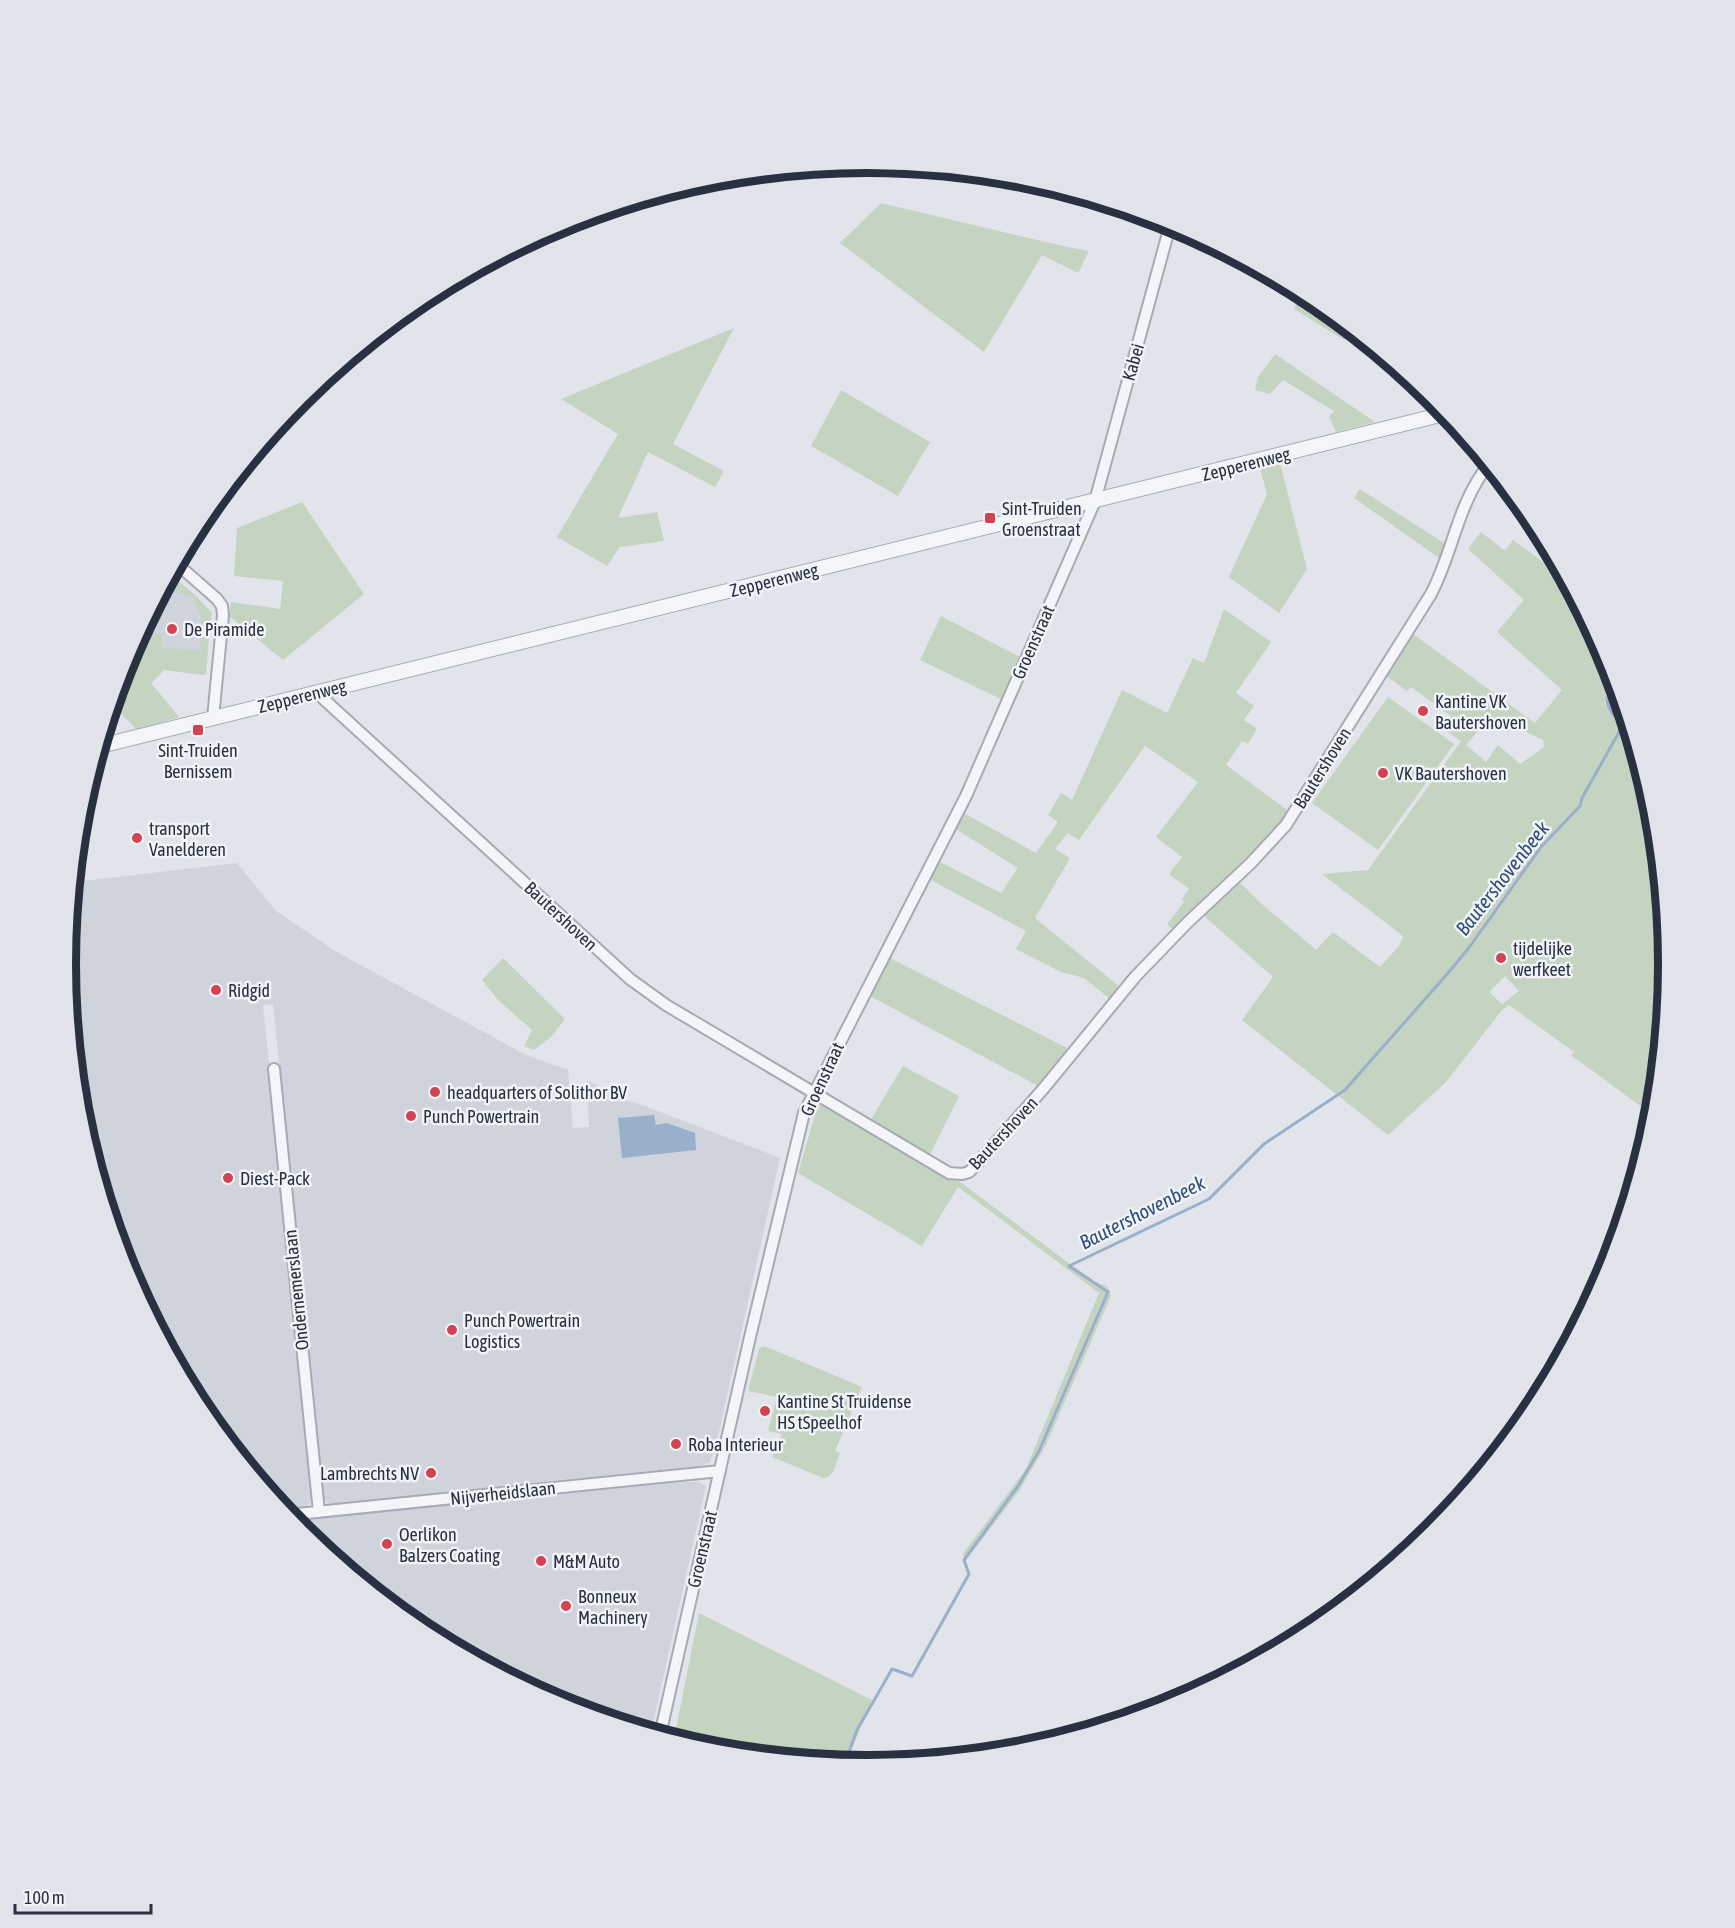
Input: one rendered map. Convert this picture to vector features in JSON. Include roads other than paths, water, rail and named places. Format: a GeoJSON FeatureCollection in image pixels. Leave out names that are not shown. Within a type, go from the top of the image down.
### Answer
{"type":"FeatureCollection","features":[{"type":"Feature","properties":{"kind":"street","name":"Kabei"},"geometry":{"type":"LineString","coordinates":[[1095,501],[1167,232]]}},
{"type":"Feature","properties":{"kind":"street","name":"Zepperenweg"},"geometry":{"type":"LineString","coordinates":[[108,744],[1437,416]]}},
{"type":"Feature","properties":{"kind":"street","name":"Bautershoven"},"geometry":{"type":"LineString","coordinates":[[317,693],[630,980],[666,1005],[861,1122],[949,1173],[957,1175],[969,1172],[1044,1088],[1135,977],[1187,923],[1251,863],[1286,825],[1431,594],[1447,559],[1466,500],[1485,470]]}},
{"type":"Feature","properties":{"kind":"street","name":"Groenstraat"},"geometry":{"type":"LineString","coordinates":[[662,1728],[792,1156],[804,1113],[966,796],[1095,501]]}},
{"type":"Feature","properties":{"kind":"street"},"geometry":{"type":"LineString","coordinates":[[182,568],[218,599],[222,606],[213,718]]}},
{"type":"Feature","properties":{"kind":"street","name":"Ondernemerslaan"},"geometry":{"type":"LineString","coordinates":[[274,1069],[319,1512]]}},
{"type":"Feature","properties":{"kind":"street","name":"Nijverheidslaan"},"geometry":{"type":"LineString","coordinates":[[299,1514],[720,1471]]}},
{"type":"Feature","properties":{"kind":"water"},"geometry":{"type":"Polygon","coordinates":[[[1610,691],[1621,724],[1608,709],[1606,697],[1610,691]]]}},
{"type":"Feature","properties":{"kind":"water"},"geometry":{"type":"Polygon","coordinates":[[[654,1115],[656,1125],[667,1123],[695,1133],[696,1150],[622,1158],[618,1118],[654,1115]]]}},
{"type":"Feature","properties":{"kind":"waterway","name":"Bautershovenbeek"},"geometry":{"type":"LineString","coordinates":[[848,1754],[857,1730],[892,1669],[912,1676],[969,1574],[964,1560],[1018,1486],[1039,1451],[1108,1292],[1069,1266],[1209,1199],[1264,1144],[1345,1090],[1468,949],[1541,847],[1580,806],[1582,798],[1622,727]]}},
{"type":"Feature","properties":{"kind":"place","name":"Sint-Truiden Groenstraat"},"geometry":{"type":"Point","coordinates":[990,518]}},
{"type":"Feature","properties":{"kind":"place","name":"De Piramide"},"geometry":{"type":"Point","coordinates":[172,629]}},
{"type":"Feature","properties":{"kind":"place","name":"Kantine VK Bautershoven"},"geometry":{"type":"Point","coordinates":[1423,711]}},
{"type":"Feature","properties":{"kind":"place","name":"Sint-Truiden Bernissem"},"geometry":{"type":"Point","coordinates":[198,730]}},
{"type":"Feature","properties":{"kind":"place","name":"VK Bautershoven"},"geometry":{"type":"Point","coordinates":[1383,773]}},
{"type":"Feature","properties":{"kind":"place","name":"transport Vanelderen"},"geometry":{"type":"Point","coordinates":[137,838]}},
{"type":"Feature","properties":{"kind":"place","name":"tijdelijke werfkeet"},"geometry":{"type":"Point","coordinates":[1501,958]}},
{"type":"Feature","properties":{"kind":"place","name":"Ridgid"},"geometry":{"type":"Point","coordinates":[216,990]}},
{"type":"Feature","properties":{"kind":"place","name":"headquarters of Solithor BV"},"geometry":{"type":"Point","coordinates":[435,1092]}},
{"type":"Feature","properties":{"kind":"place","name":"Punch Powertrain"},"geometry":{"type":"Point","coordinates":[411,1116]}},
{"type":"Feature","properties":{"kind":"place","name":"Diest-Pack"},"geometry":{"type":"Point","coordinates":[228,1178]}},
{"type":"Feature","properties":{"kind":"place","name":"Punch Powertrain Logistics"},"geometry":{"type":"Point","coordinates":[452,1330]}},
{"type":"Feature","properties":{"kind":"place","name":"Kantine St Truidense HS tSpeelhof"},"geometry":{"type":"Point","coordinates":[765,1411]}},
{"type":"Feature","properties":{"kind":"place","name":"Roba Interieur"},"geometry":{"type":"Point","coordinates":[676,1444]}},
{"type":"Feature","properties":{"kind":"place","name":"Lambrechts NV"},"geometry":{"type":"Point","coordinates":[431,1473]}},
{"type":"Feature","properties":{"kind":"place","name":"Oerlikon Balzers Coating"},"geometry":{"type":"Point","coordinates":[387,1544]}},
{"type":"Feature","properties":{"kind":"place","name":"M&M Auto"},"geometry":{"type":"Point","coordinates":[541,1561]}},
{"type":"Feature","properties":{"kind":"place","name":"Bonneux Machinery"},"geometry":{"type":"Point","coordinates":[566,1606]}}]}
